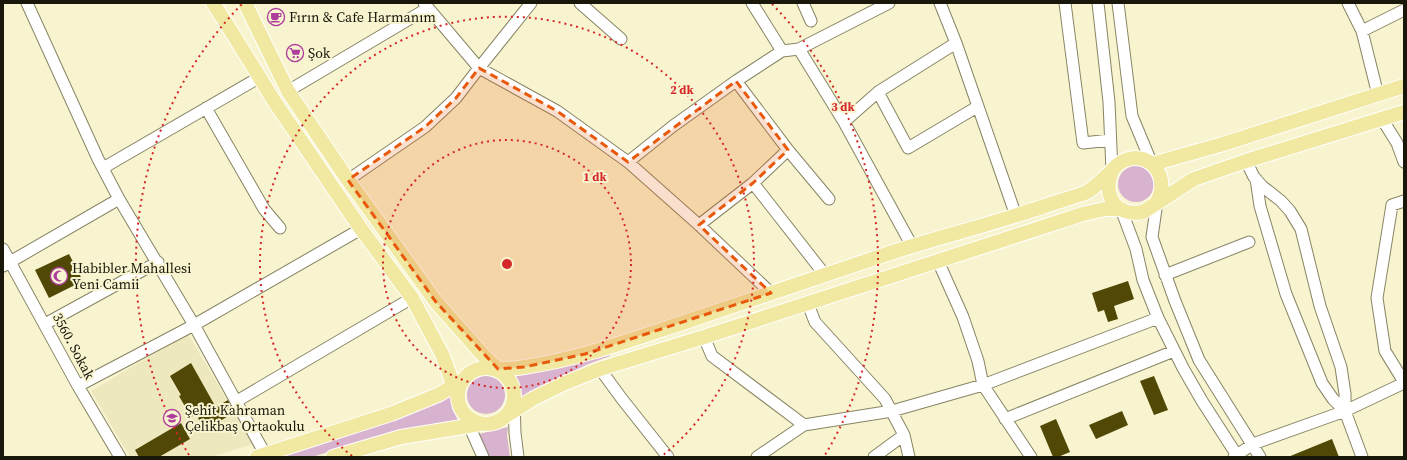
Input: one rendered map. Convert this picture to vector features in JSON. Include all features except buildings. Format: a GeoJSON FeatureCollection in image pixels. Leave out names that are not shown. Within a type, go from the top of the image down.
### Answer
{"type":"FeatureCollection","features":[{"type":"Feature","properties":{"kind":"main road"},"geometry":{"type":"LineString","coordinates":[[213,3],[274,101],[361,229],[412,298],[442,354],[458,388],[460,406],[471,421]]}},
{"type":"Feature","properties":{"kind":"main road"},"geometry":{"type":"LineString","coordinates":[[249,4],[288,91],[348,180],[436,302],[482,354],[509,380],[513,388],[512,408]]}},
{"type":"Feature","properties":{"kind":"main road"},"geometry":{"type":"LineString","coordinates":[[1152,164],[1223,144],[1404,86]]}},
{"type":"Feature","properties":{"kind":"main road"},"geometry":{"type":"LineString","coordinates":[[333,457],[401,437],[471,421],[490,424],[499,421],[512,408],[565,383],[600,369],[808,304],[1083,214],[1105,209],[1136,213],[1143,212],[1194,179],[1246,161],[1404,112]]}},
{"type":"Feature","properties":{"kind":"main road"},"geometry":{"type":"LineString","coordinates":[[1121,210],[1110,196],[1108,179],[1116,166],[1129,159],[1141,159],[1152,164],[1158,170],[1163,186],[1157,202]]}},
{"type":"Feature","properties":{"kind":"main road"},"geometry":{"type":"LineString","coordinates":[[261,456],[391,414],[458,388],[469,374],[477,370],[486,368],[499,371],[585,354],[912,246],[1016,216],[1086,192],[1112,171]]}},
{"type":"Feature","properties":{"kind":"street"},"geometry":{"type":"LineString","coordinates":[[27,3],[103,168],[119,199],[158,262],[237,401],[261,456]]}},
{"type":"Feature","properties":{"kind":"street"},"geometry":{"type":"LineString","coordinates":[[348,180],[425,127],[456,98],[531,3]]}},
{"type":"Feature","properties":{"kind":"street"},"geometry":{"type":"LineString","coordinates":[[580,3],[621,38]]}},
{"type":"Feature","properties":{"kind":"street"},"geometry":{"type":"LineString","coordinates":[[752,3],[782,51]]}},
{"type":"Feature","properties":{"kind":"street"},"geometry":{"type":"LineString","coordinates":[[803,3],[811,21]]}},
{"type":"Feature","properties":{"kind":"street"},"geometry":{"type":"LineString","coordinates":[[628,162],[673,126],[736,81],[782,51],[799,49],[889,3]]}},
{"type":"Feature","properties":{"kind":"street"},"geometry":{"type":"LineString","coordinates":[[940,3],[956,43],[1016,216]]}},
{"type":"Feature","properties":{"kind":"street"},"geometry":{"type":"LineString","coordinates":[[1065,3],[1084,142],[1110,140]]}},
{"type":"Feature","properties":{"kind":"street"},"geometry":{"type":"LineString","coordinates":[[1098,3],[1109,102],[1112,171]]}},
{"type":"Feature","properties":{"kind":"street"},"geometry":{"type":"LineString","coordinates":[[1118,3],[1132,116],[1152,164]]}},
{"type":"Feature","properties":{"kind":"street"},"geometry":{"type":"LineString","coordinates":[[1348,3],[1362,31],[1378,95]]}},
{"type":"Feature","properties":{"kind":"street"},"geometry":{"type":"LineString","coordinates":[[288,91],[426,6],[479,68],[557,110],[628,162],[699,225],[771,293]]}},
{"type":"Feature","properties":{"kind":"street"},"geometry":{"type":"LineString","coordinates":[[1362,31],[1404,10]]}},
{"type":"Feature","properties":{"kind":"street"},"geometry":{"type":"LineString","coordinates":[[844,122],[878,92],[956,43]]}},
{"type":"Feature","properties":{"kind":"street"},"geometry":{"type":"LineString","coordinates":[[799,49],[844,122],[912,246]]}},
{"type":"Feature","properties":{"kind":"street"},"geometry":{"type":"LineString","coordinates":[[103,168],[260,77]]}},
{"type":"Feature","properties":{"kind":"street"},"geometry":{"type":"LineString","coordinates":[[736,81],[788,150],[829,200]]}},
{"type":"Feature","properties":{"kind":"street"},"geometry":{"type":"LineString","coordinates":[[878,92],[908,148],[977,107]]}},
{"type":"Feature","properties":{"kind":"street"},"geometry":{"type":"LineString","coordinates":[[206,108],[264,209],[280,228]]}},
{"type":"Feature","properties":{"kind":"street"},"geometry":{"type":"LineString","coordinates":[[1382,118],[1397,143],[1404,162]]}},
{"type":"Feature","properties":{"kind":"street"},"geometry":{"type":"LineString","coordinates":[[699,225],[753,183],[788,150]]}},
{"type":"Feature","properties":{"kind":"street"},"geometry":{"type":"LineString","coordinates":[[1246,161],[1256,179],[1262,186],[1282,201],[1301,229],[1320,306],[1341,367],[1345,394],[1345,411],[1362,457]]}},
{"type":"Feature","properties":{"kind":"street"},"geometry":{"type":"LineString","coordinates":[[1256,179],[1260,206],[1286,294],[1322,383],[1333,399],[1345,411]]}},
{"type":"Feature","properties":{"kind":"street"},"geometry":{"type":"LineString","coordinates":[[753,183],[825,275]]}},
{"type":"Feature","properties":{"kind":"street"},"geometry":{"type":"LineString","coordinates":[[7,264],[119,199]]}},
{"type":"Feature","properties":{"kind":"street"},"geometry":{"type":"LineString","coordinates":[[1121,210],[1136,248],[1143,280],[1158,318],[1174,351],[1235,456],[1253,444],[1345,411],[1404,382],[1385,351],[1377,298],[1392,205],[1404,200]]}},
{"type":"Feature","properties":{"kind":"street"},"geometry":{"type":"LineString","coordinates":[[1157,202],[1152,237],[1165,275],[1199,360],[1260,457]]}},
{"type":"Feature","properties":{"kind":"street"},"geometry":{"type":"LineString","coordinates":[[78,386],[194,325],[361,229]]}},
{"type":"Feature","properties":{"kind":"street"},"geometry":{"type":"LineString","coordinates":[[1165,275],[1249,242]]}},
{"type":"Feature","properties":{"kind":"street","name":"3560. Sokak"},"geometry":{"type":"LineString","coordinates":[[3,249],[7,264],[44,324],[78,386],[120,457]]}},
{"type":"Feature","properties":{"kind":"street"},"geometry":{"type":"LineString","coordinates":[[938,261],[963,317],[978,361],[983,385],[1031,457]]}},
{"type":"Feature","properties":{"kind":"street"},"geometry":{"type":"LineString","coordinates":[[44,324],[158,262]]}},
{"type":"Feature","properties":{"kind":"street"},"geometry":{"type":"LineString","coordinates":[[237,401],[412,298]]}},
{"type":"Feature","properties":{"kind":"street"},"geometry":{"type":"LineString","coordinates":[[808,304],[815,322],[885,399],[904,435],[909,457]]}},
{"type":"Feature","properties":{"kind":"street"},"geometry":{"type":"LineString","coordinates":[[758,457],[804,425],[892,411],[983,385],[1158,318]]}},
{"type":"Feature","properties":{"kind":"street"},"geometry":{"type":"LineString","coordinates":[[704,337],[712,356],[804,425]]}},
{"type":"Feature","properties":{"kind":"street"},"geometry":{"type":"LineString","coordinates":[[1005,419],[1174,351]]}},
{"type":"Feature","properties":{"kind":"street"},"geometry":{"type":"LineString","coordinates":[[600,369],[668,457]]}},
{"type":"Feature","properties":{"kind":"street"},"geometry":{"type":"LineString","coordinates":[[512,408],[518,457]]}},
{"type":"Feature","properties":{"kind":"street"},"geometry":{"type":"LineString","coordinates":[[471,421],[483,457]]}},
{"type":"Feature","properties":{"kind":"street"},"geometry":{"type":"LineString","coordinates":[[874,457],[904,435]]}},
{"type":"Feature","properties":{"kind":"highlighted area"},"geometry":{"type":"Polygon","coordinates":[[[479,68],[557,111],[628,162],[736,81],[788,150],[753,183],[699,225],[771,293],[585,354],[524,367],[498,369],[436,302],[348,180],[425,127],[456,98],[479,68]]]}},
{"type":"Feature","properties":{"kind":"shaded area"},"geometry":{"type":"Polygon","coordinates":[[[1140,166],[1149,171],[1153,177],[1153,191],[1149,197],[1140,202],[1132,202],[1123,197],[1119,191],[1118,180],[1123,171],[1129,167],[1140,166]]]}},
{"type":"Feature","properties":{"kind":"shaded area","name":"Şehit Kahraman Çelikbaş Ortaokulu"},"geometry":{"type":"Polygon","coordinates":[[[188,334],[253,444],[211,457],[130,457],[91,391],[188,334]]]}},
{"type":"Feature","properties":{"kind":"shaded area"},"geometry":{"type":"Polygon","coordinates":[[[609,352],[610,356],[586,365],[522,398],[520,386],[514,375],[609,352]]]}},
{"type":"Feature","properties":{"kind":"shaded area"},"geometry":{"type":"Polygon","coordinates":[[[486,376],[499,382],[505,395],[499,408],[486,414],[473,408],[467,395],[473,382],[486,376]]]}},
{"type":"Feature","properties":{"kind":"shaded area"},"geometry":{"type":"Polygon","coordinates":[[[450,395],[452,408],[458,420],[399,430],[312,457],[282,457],[395,420],[450,395]]]}},
{"type":"Feature","properties":{"kind":"shaded area"},"geometry":{"type":"Polygon","coordinates":[[[508,427],[507,435],[510,457],[489,457],[479,434],[508,427]]]}},
{"type":"Feature","properties":{"kind":"place","name":"Fırın & Cafe Harmanım"},"geometry":{"type":"Point","coordinates":[276,17]}},
{"type":"Feature","properties":{"kind":"place","name":"Şok"},"geometry":{"type":"Point","coordinates":[295,53]}},
{"type":"Feature","properties":{"kind":"place","name":"Habibler Mahallesi Yeni Camii"},"geometry":{"type":"Point","coordinates":[59,276]}},
{"type":"Feature","properties":{"kind":"place","name":"Şehit Kahraman Çelikbaş Ortaokulu"},"geometry":{"type":"Point","coordinates":[172,418]}}]}
